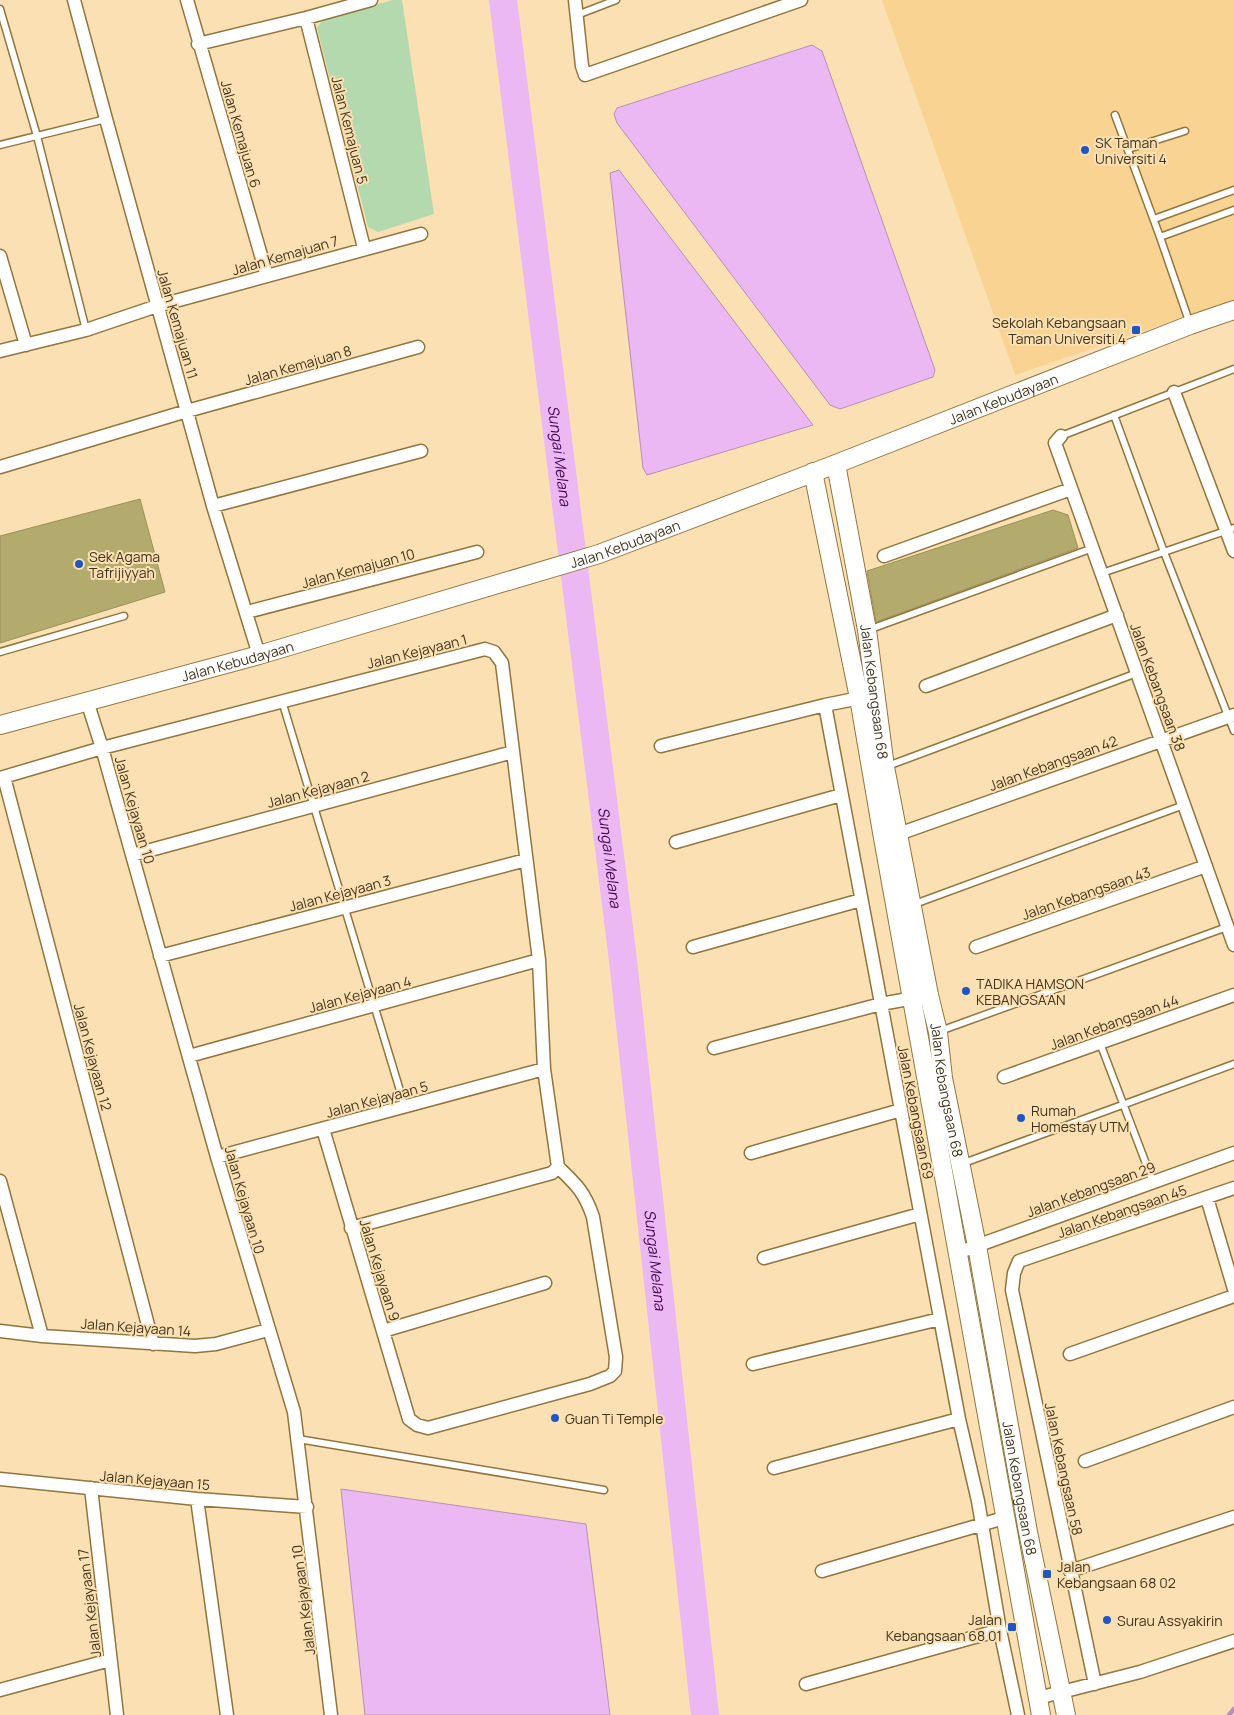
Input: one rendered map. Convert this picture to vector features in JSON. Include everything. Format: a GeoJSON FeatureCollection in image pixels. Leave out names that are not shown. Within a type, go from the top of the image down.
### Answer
{"type":"FeatureCollection","features":[{"type":"Feature","properties":{"kind":"street","name":"Jalan Kemajuan 11"},"geometry":{"type":"LineString","coordinates":[[74,0],[157,306],[214,506],[259,654]]}},
{"type":"Feature","properties":{"kind":"street","name":"Jalan Kemajuan 6"},"geometry":{"type":"LineString","coordinates":[[187,0],[198,44],[267,276]]}},
{"type":"Feature","properties":{"kind":"street"},"geometry":{"type":"LineString","coordinates":[[198,44],[371,0]]}},
{"type":"Feature","properties":{"kind":"street"},"geometry":{"type":"LineString","coordinates":[[575,0],[582,66],[585,75],[784,3],[801,0]]}},
{"type":"Feature","properties":{"kind":"street","name":"Jalan Kemajuan 5"},"geometry":{"type":"LineString","coordinates":[[306,18],[364,248]]}},
{"type":"Feature","properties":{"kind":"street","name":"Jalan Kemajuan 7"},"geometry":{"type":"LineString","coordinates":[[0,351],[86,330],[157,306],[421,234]]}},
{"type":"Feature","properties":{"kind":"street"},"geometry":{"type":"LineString","coordinates":[[0,256],[5,287],[26,345]]}},
{"type":"Feature","properties":{"kind":"street","name":"Jalan Kebudayaan"},"geometry":{"type":"LineString","coordinates":[[0,725],[259,654],[539,573],[598,554],[836,464],[1190,325],[1234,310]]}},
{"type":"Feature","properties":{"kind":"street","name":"Jalan Kemajuan 8"},"geometry":{"type":"LineString","coordinates":[[0,467],[187,411],[418,347]]}},
{"type":"Feature","properties":{"kind":"street"},"geometry":{"type":"LineString","coordinates":[[1174,392],[1230,529],[1234,551]]}},
{"type":"Feature","properties":{"kind":"street","name":"Jalan Kebangsaan 38"},"geometry":{"type":"LineString","coordinates":[[1059,437],[1056,443],[1092,548],[1206,866],[1229,922],[1234,945]]}},
{"type":"Feature","properties":{"kind":"street"},"geometry":{"type":"LineString","coordinates":[[214,506],[421,451]]}},
{"type":"Feature","properties":{"kind":"street","name":"Jalan Kebangsaan 68"},"geometry":{"type":"LineString","coordinates":[[836,464],[867,630],[867,696],[890,837],[920,997],[958,1253],[1004,1518],[1041,1715]]}},
{"type":"Feature","properties":{"kind":"street","name":"Jalan Kebangsaan 68"},"geometry":{"type":"LineString","coordinates":[[813,472],[885,767],[890,837],[911,906],[920,997],[938,1032],[943,1078],[977,1246],[1028,1532],[1066,1715]]}},
{"type":"Feature","properties":{"kind":"street"},"geometry":{"type":"LineString","coordinates":[[884,556],[1072,488]]}},
{"type":"Feature","properties":{"kind":"street","name":"Jalan Kemajuan 10"},"geometry":{"type":"LineString","coordinates":[[247,612],[477,552]]}},
{"type":"Feature","properties":{"kind":"street"},"geometry":{"type":"LineString","coordinates":[[926,686],[1117,615]]}},
{"type":"Feature","properties":{"kind":"street","name":"Jalan Kejayaan 1"},"geometry":{"type":"LineString","coordinates":[[2,778],[102,748],[485,649],[494,652],[502,662],[539,960],[544,1069]]}},
{"type":"Feature","properties":{"kind":"street"},"geometry":{"type":"LineString","coordinates":[[661,746],[867,696]]}},
{"type":"Feature","properties":{"kind":"street","name":"Jalan Kejayaan 10"},"geometry":{"type":"LineString","coordinates":[[87,701],[102,748],[217,1157],[294,1412],[307,1506],[331,1715]]}},
{"type":"Feature","properties":{"kind":"street","name":"Jalan Kebangsaan 69"},"geometry":{"type":"LineString","coordinates":[[825,705],[959,1419],[982,1524],[1000,1630],[1018,1715]]}},
{"type":"Feature","properties":{"kind":"street","name":"Jalan Kebangsaan 42"},"geometry":{"type":"LineString","coordinates":[[890,837],[1232,716]]}},
{"type":"Feature","properties":{"kind":"street","name":"Jalan Kejayaan 2"},"geometry":{"type":"LineString","coordinates":[[132,855],[513,752]]}},
{"type":"Feature","properties":{"kind":"street","name":"Jalan Kejayaan 12"},"geometry":{"type":"LineString","coordinates":[[2,778],[153,1344]]}},
{"type":"Feature","properties":{"kind":"street"},"geometry":{"type":"LineString","coordinates":[[676,842],[841,795]]}},
{"type":"Feature","properties":{"kind":"street","name":"Jalan Kejayaan 3"},"geometry":{"type":"LineString","coordinates":[[160,956],[526,860]]}},
{"type":"Feature","properties":{"kind":"street","name":"Jalan Kebangsaan 43"},"geometry":{"type":"LineString","coordinates":[[976,947],[1206,866]]}},
{"type":"Feature","properties":{"kind":"street"},"geometry":{"type":"LineString","coordinates":[[693,947],[861,900]]}},
{"type":"Feature","properties":{"kind":"street","name":"Jalan Kejayaan 4"},"geometry":{"type":"LineString","coordinates":[[189,1056],[539,960]]}},
{"type":"Feature","properties":{"kind":"street","name":"Jalan Kebangsaan 44"},"geometry":{"type":"LineString","coordinates":[[1004,1077],[1234,995]]}},
{"type":"Feature","properties":{"kind":"street"},"geometry":{"type":"LineString","coordinates":[[714,1048],[881,1004],[920,997]]}},
{"type":"Feature","properties":{"kind":"street"},"geometry":{"type":"LineString","coordinates":[[351,1228],[552,1173],[558,1167],[544,1069]]}},
{"type":"Feature","properties":{"kind":"street","name":"Jalan Kejayaan 5"},"geometry":{"type":"LineString","coordinates":[[217,1157],[544,1069]]}},
{"type":"Feature","properties":{"kind":"street"},"geometry":{"type":"LineString","coordinates":[[752,1153],[901,1110]]}},
{"type":"Feature","properties":{"kind":"street","name":"Jalan Kejayaan 9"},"geometry":{"type":"LineString","coordinates":[[323,1129],[409,1419],[417,1426],[428,1428],[590,1384],[610,1376],[615,1371],[616,1357],[593,1217],[588,1202],[580,1188],[558,1167]]}},
{"type":"Feature","properties":{"kind":"street","name":"Jalan Kebangsaan 29"},"geometry":{"type":"LineString","coordinates":[[958,1253],[1234,1153]]}},
{"type":"Feature","properties":{"kind":"street"},"geometry":{"type":"LineString","coordinates":[[0,1181],[42,1336]]}},
{"type":"Feature","properties":{"kind":"street","name":"Jalan Kebangsaan 45"},"geometry":{"type":"LineString","coordinates":[[1019,1261],[1234,1188]]}},
{"type":"Feature","properties":{"kind":"street"},"geometry":{"type":"LineString","coordinates":[[1207,1198],[1234,1288]]}},
{"type":"Feature","properties":{"kind":"street"},"geometry":{"type":"LineString","coordinates":[[764,1258],[920,1214]]}},
{"type":"Feature","properties":{"kind":"street","name":"Jalan Kebangsaan 58"},"geometry":{"type":"LineString","coordinates":[[1019,1261],[1014,1273],[1012,1290],[1095,1684]]}},
{"type":"Feature","properties":{"kind":"street"},"geometry":{"type":"LineString","coordinates":[[382,1331],[545,1283]]}},
{"type":"Feature","properties":{"kind":"street"},"geometry":{"type":"LineString","coordinates":[[1070,1354],[1234,1296]]}},
{"type":"Feature","properties":{"kind":"street"},"geometry":{"type":"LineString","coordinates":[[753,1364],[940,1319]]}},
{"type":"Feature","properties":{"kind":"street","name":"Jalan Kejayaan 14"},"geometry":{"type":"LineString","coordinates":[[0,1330],[42,1336],[195,1346],[216,1344],[268,1330]]}},
{"type":"Feature","properties":{"kind":"street"},"geometry":{"type":"LineString","coordinates":[[1085,1461],[1234,1407]]}},
{"type":"Feature","properties":{"kind":"street"},"geometry":{"type":"LineString","coordinates":[[774,1468],[959,1419]]}},
{"type":"Feature","properties":{"kind":"street","name":"Jalan Kejayaan 15"},"geometry":{"type":"LineString","coordinates":[[0,1479],[197,1499],[307,1506]]}},
{"type":"Feature","properties":{"kind":"street","name":"Jalan Kejayaan 17"},"geometry":{"type":"LineString","coordinates":[[91,1488],[117,1715]]}},
{"type":"Feature","properties":{"kind":"street"},"geometry":{"type":"LineString","coordinates":[[197,1499],[227,1715]]}},
{"type":"Feature","properties":{"kind":"street"},"geometry":{"type":"LineString","coordinates":[[1070,1571],[1234,1517]]}},
{"type":"Feature","properties":{"kind":"street"},"geometry":{"type":"LineString","coordinates":[[822,1570],[1004,1518]]}},
{"type":"Feature","properties":{"kind":"street"},"geometry":{"type":"LineString","coordinates":[[806,1684],[1000,1630]]}},
{"type":"Feature","properties":{"kind":"street"},"geometry":{"type":"LineString","coordinates":[[1038,1698],[1140,1672],[1234,1641]]}},
{"type":"Feature","properties":{"kind":"street"},"geometry":{"type":"LineString","coordinates":[[0,1690],[110,1660]]}},
{"type":"Feature","properties":{"kind":"lane"},"geometry":{"type":"LineString","coordinates":[[577,15],[616,0]]}},
{"type":"Feature","properties":{"kind":"lane"},"geometry":{"type":"LineString","coordinates":[[0,9],[37,136],[86,330]]}},
{"type":"Feature","properties":{"kind":"lane"},"geometry":{"type":"LineString","coordinates":[[1115,115],[1154,219],[1190,325]]}},
{"type":"Feature","properties":{"kind":"lane"},"geometry":{"type":"LineString","coordinates":[[0,145],[106,119]]}},
{"type":"Feature","properties":{"kind":"lane"},"geometry":{"type":"LineString","coordinates":[[1128,149],[1185,131]]}},
{"type":"Feature","properties":{"kind":"lane"},"geometry":{"type":"LineString","coordinates":[[1154,219],[1234,190]]}},
{"type":"Feature","properties":{"kind":"lane"},"geometry":{"type":"LineString","coordinates":[[1160,237],[1234,210]]}},
{"type":"Feature","properties":{"kind":"lane"},"geometry":{"type":"LineString","coordinates":[[1059,437],[1234,370]]}},
{"type":"Feature","properties":{"kind":"lane"},"geometry":{"type":"LineString","coordinates":[[1114,415],[1164,552],[1232,716],[1234,731]]}},
{"type":"Feature","properties":{"kind":"lane"},"geometry":{"type":"LineString","coordinates":[[1102,573],[1230,529]]}},
{"type":"Feature","properties":{"kind":"lane"},"geometry":{"type":"LineString","coordinates":[[867,630],[1092,548]]}},
{"type":"Feature","properties":{"kind":"lane"},"geometry":{"type":"LineString","coordinates":[[0,652],[124,616]]}},
{"type":"Feature","properties":{"kind":"lane"},"geometry":{"type":"LineString","coordinates":[[885,767],[1137,673]]}},
{"type":"Feature","properties":{"kind":"lane"},"geometry":{"type":"LineString","coordinates":[[282,701],[405,1107]]}},
{"type":"Feature","properties":{"kind":"lane"},"geometry":{"type":"LineString","coordinates":[[911,906],[1184,805]]}},
{"type":"Feature","properties":{"kind":"lane"},"geometry":{"type":"LineString","coordinates":[[938,1032],[1229,922]]}},
{"type":"Feature","properties":{"kind":"lane"},"geometry":{"type":"LineString","coordinates":[[1100,1043],[1153,1182]]}},
{"type":"Feature","properties":{"kind":"lane"},"geometry":{"type":"LineString","coordinates":[[960,1165],[1234,1064]]}},
{"type":"Feature","properties":{"kind":"lane"},"geometry":{"type":"LineString","coordinates":[[298,1439],[604,1490]]}},
{"type":"Feature","properties":{"kind":"shaded area","name":"SK Taman Universiti 4"},"geometry":{"type":"Polygon","coordinates":[[[882,0],[1234,0],[1234,300],[1015,375],[882,0]]]}},
{"type":"Feature","properties":{"kind":"shaded area"},"geometry":{"type":"Polygon","coordinates":[[[812,45],[822,51],[935,370],[933,377],[840,409],[830,405],[617,123],[614,114],[617,108],[812,45]]]}},
{"type":"Feature","properties":{"kind":"shaded area"},"geometry":{"type":"Polygon","coordinates":[[[619,170],[813,425],[647,475],[643,468],[610,173],[619,170]]]}},
{"type":"Feature","properties":{"kind":"shaded area"},"geometry":{"type":"Polygon","coordinates":[[[341,1489],[586,1524],[610,1715],[365,1715],[341,1489]]]}},
{"type":"Feature","properties":{"kind":"green space"},"geometry":{"type":"Polygon","coordinates":[[[393,0],[402,0],[434,214],[378,232],[368,227],[317,28],[323,19],[393,0]]]}},
{"type":"Feature","properties":{"kind":"building","name":"Sek Agama Tafrijiyyah"},"geometry":{"type":"Polygon","coordinates":[[[140,499],[165,592],[0,643],[0,536],[140,499]]]}},
{"type":"Feature","properties":{"kind":"building"},"geometry":{"type":"Polygon","coordinates":[[[1053,510],[1068,515],[1078,548],[876,622],[867,571],[1053,510]]]}},
{"type":"Feature","properties":{"kind":"waterway","name":"Sungai Melana"},"geometry":{"type":"LineString","coordinates":[[503,0],[623,960],[705,1715]]}},
{"type":"Feature","properties":{"kind":"waterway"},"geometry":{"type":"LineString","coordinates":[[1229,1715],[1234,1709]]}},
{"type":"Feature","properties":{"kind":"place","name":"SK Taman Universiti 4"},"geometry":{"type":"Point","coordinates":[1085,150]}},
{"type":"Feature","properties":{"kind":"place","name":"Sekolah Kebangsaan Taman Universiti 4"},"geometry":{"type":"Point","coordinates":[1136,330]}},
{"type":"Feature","properties":{"kind":"place","name":"Sek Agama Tafrijiyyah"},"geometry":{"type":"Point","coordinates":[79,564]}},
{"type":"Feature","properties":{"kind":"place","name":"TADIKA HAMSON KEBANGSAAN"},"geometry":{"type":"Point","coordinates":[966,991]}},
{"type":"Feature","properties":{"kind":"place","name":"Rumah Homestay UTM"},"geometry":{"type":"Point","coordinates":[1021,1118]}},
{"type":"Feature","properties":{"kind":"place","name":"Guan Ti Temple"},"geometry":{"type":"Point","coordinates":[555,1418]}},
{"type":"Feature","properties":{"kind":"place","name":"Jalan Kebangsaan 68 02"},"geometry":{"type":"Point","coordinates":[1047,1574]}},
{"type":"Feature","properties":{"kind":"place","name":"Surau Assyakirin"},"geometry":{"type":"Point","coordinates":[1107,1620]}},
{"type":"Feature","properties":{"kind":"place","name":"Jalan Kebangsaan 68 01"},"geometry":{"type":"Point","coordinates":[1012,1627]}}]}
